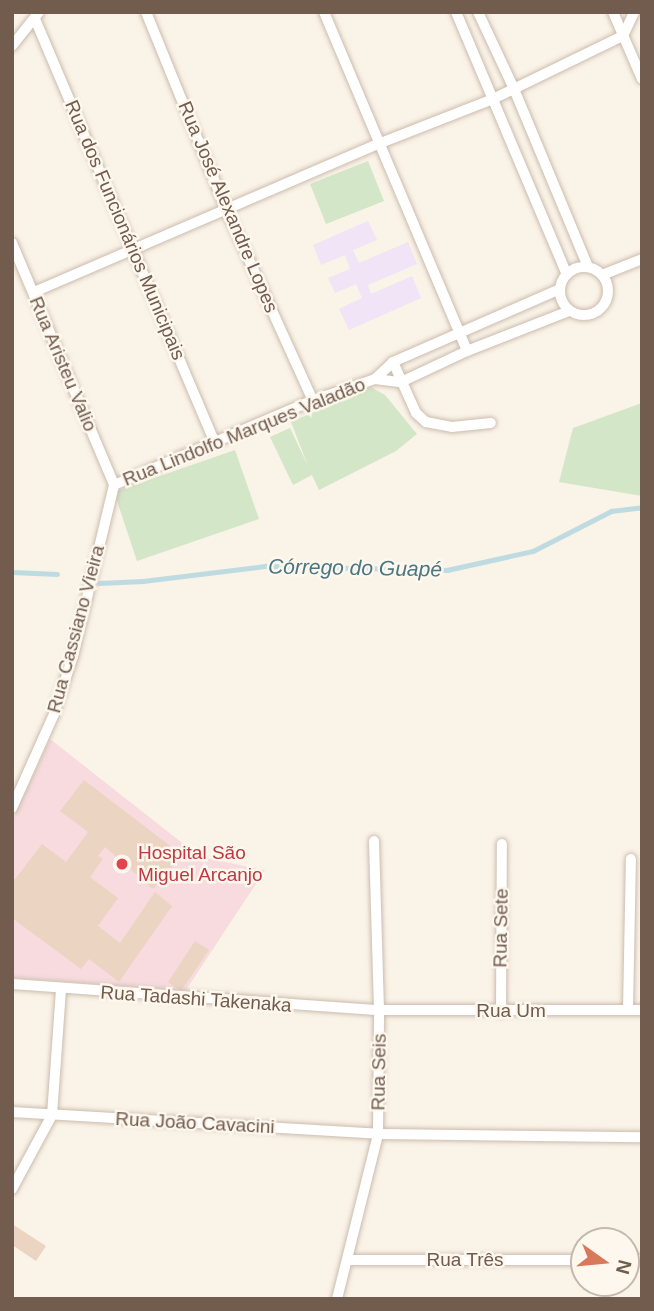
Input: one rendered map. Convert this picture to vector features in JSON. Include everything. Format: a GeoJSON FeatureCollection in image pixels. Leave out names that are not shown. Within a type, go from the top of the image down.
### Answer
{"type":"FeatureCollection","features":[{"type":"Feature","properties":{"kind":"street","name":"Rua José Alexandre Lopes"},"geometry":{"type":"LineString","coordinates":[[146,12],[226,209],[313,401]]}},
{"type":"Feature","properties":{"kind":"street"},"geometry":{"type":"LineString","coordinates":[[324,12],[467,351]]}},
{"type":"Feature","properties":{"kind":"street"},"geometry":{"type":"LineString","coordinates":[[456,12],[567,275]]}},
{"type":"Feature","properties":{"kind":"street"},"geometry":{"type":"LineString","coordinates":[[478,12],[514,89],[589,267]]}},
{"type":"Feature","properties":{"kind":"street"},"geometry":{"type":"LineString","coordinates":[[613,12],[642,79]]}},
{"type":"Feature","properties":{"kind":"street"},"geometry":{"type":"LineString","coordinates":[[34,292],[378,144],[493,99],[623,36],[634,12]]}},
{"type":"Feature","properties":{"kind":"street"},"geometry":{"type":"LineString","coordinates":[[12,46],[37,15]]}},
{"type":"Feature","properties":{"kind":"street","name":"Rua dos Funcionários Municipais"},"geometry":{"type":"LineString","coordinates":[[37,15],[214,441]]}},
{"type":"Feature","properties":{"kind":"street","name":"Rua Aristeu Valio"},"geometry":{"type":"LineString","coordinates":[[12,243],[114,485]]}},
{"type":"Feature","properties":{"kind":"street"},"geometry":{"type":"LineString","coordinates":[[602,275],[642,259]]}},
{"type":"Feature","properties":{"kind":"street"},"geometry":{"type":"LineString","coordinates":[[401,382],[467,351],[569,311],[584,316],[600,310],[608,297],[608,289],[602,275],[589,267],[580,267],[567,275],[560,289],[561,297],[569,311]]}},
{"type":"Feature","properties":{"kind":"street"},"geometry":{"type":"LineString","coordinates":[[491,423],[452,427],[426,422],[416,413],[393,362],[560,289]]}},
{"type":"Feature","properties":{"kind":"street","name":"Rua Lindolfo Marques Valadão"},"geometry":{"type":"LineString","coordinates":[[114,485],[214,441],[376,379],[393,362]]}},
{"type":"Feature","properties":{"kind":"street","name":"Rua Lindolfo Marques Valadão"},"geometry":{"type":"LineString","coordinates":[[376,379],[401,382]]}},
{"type":"Feature","properties":{"kind":"street","name":"Rua Cassiano Vieira"},"geometry":{"type":"LineString","coordinates":[[12,808],[54,714],[87,598],[114,485]]}},
{"type":"Feature","properties":{"kind":"street","name":"Rua Seis"},"geometry":{"type":"LineString","coordinates":[[337,1299],[378,1134],[379,1010],[374,841]]}},
{"type":"Feature","properties":{"kind":"street","name":"Rua Sete"},"geometry":{"type":"LineString","coordinates":[[501,1012],[502,844]]}},
{"type":"Feature","properties":{"kind":"street"},"geometry":{"type":"LineString","coordinates":[[628,1010],[631,859]]}},
{"type":"Feature","properties":{"kind":"street","name":"Rua Tadashi Takenaka"},"geometry":{"type":"LineString","coordinates":[[12,984],[61,990],[379,1010]]}},
{"type":"Feature","properties":{"kind":"street"},"geometry":{"type":"LineString","coordinates":[[12,1189],[52,1115],[61,990]]}},
{"type":"Feature","properties":{"kind":"street","name":"Rua Um"},"geometry":{"type":"LineString","coordinates":[[379,1010],[642,1010]]}},
{"type":"Feature","properties":{"kind":"street","name":"Rua João Cavacini"},"geometry":{"type":"LineString","coordinates":[[12,1112],[378,1134],[642,1137]]}},
{"type":"Feature","properties":{"kind":"street","name":"Rua Três"},"geometry":{"type":"LineString","coordinates":[[347,1260],[570,1260]]}},
{"type":"Feature","properties":{"kind":"shaded area"},"geometry":{"type":"Polygon","coordinates":[[[368,221],[377,240],[353,250],[359,263],[408,242],[417,264],[368,285],[371,294],[412,276],[421,298],[349,330],[339,309],[362,298],[356,284],[335,293],[328,278],[350,269],[345,255],[321,265],[313,245],[368,221]]]}},
{"type":"Feature","properties":{"kind":"shaded area","name":"Hospital São Miguel Arcanjo"},"geometry":{"type":"Polygon","coordinates":[[[50,739],[200,857],[265,870],[186,990],[12,978],[12,821],[50,739]]]}},
{"type":"Feature","properties":{"kind":"green space"},"geometry":{"type":"Polygon","coordinates":[[[368,161],[384,201],[326,224],[310,184],[368,161]]]}},
{"type":"Feature","properties":{"kind":"green space"},"geometry":{"type":"Polygon","coordinates":[[[371,387],[385,395],[417,434],[396,451],[319,490],[312,475],[293,485],[270,437],[290,428],[308,466],[291,422],[371,387]]]}},
{"type":"Feature","properties":{"kind":"green space"},"geometry":{"type":"Polygon","coordinates":[[[642,403],[642,496],[559,482],[573,428],[642,403]]]}},
{"type":"Feature","properties":{"kind":"green space"},"geometry":{"type":"Polygon","coordinates":[[[235,450],[259,519],[137,561],[114,492],[235,450]]]}},
{"type":"Feature","properties":{"kind":"building"},"geometry":{"type":"Polygon","coordinates":[[[84,780],[182,855],[153,889],[105,847],[98,856],[103,859],[90,877],[118,898],[98,926],[120,943],[155,892],[172,906],[119,982],[89,959],[81,969],[12,918],[12,883],[42,844],[66,862],[88,832],[60,811],[84,780]]]}},
{"type":"Feature","properties":{"kind":"building"},"geometry":{"type":"Polygon","coordinates":[[[195,941],[209,950],[181,991],[168,982],[195,941]]]}},
{"type":"Feature","properties":{"kind":"building"},"geometry":{"type":"Polygon","coordinates":[[[12,1224],[46,1246],[36,1261],[12,1245],[12,1224]]]}},
{"type":"Feature","properties":{"kind":"waterway","name":"Córrego do Guapé"},"geometry":{"type":"LineString","coordinates":[[99,583],[143,581],[266,566],[447,570],[533,551],[611,511],[642,507]]}},
{"type":"Feature","properties":{"kind":"waterway","name":"Córrego do Guapé"},"geometry":{"type":"LineString","coordinates":[[12,572],[57,574]]}},
{"type":"Feature","properties":{"kind":"place","name":"Hospital São Miguel Arcanjo"},"geometry":{"type":"Point","coordinates":[122,864]}}]}
